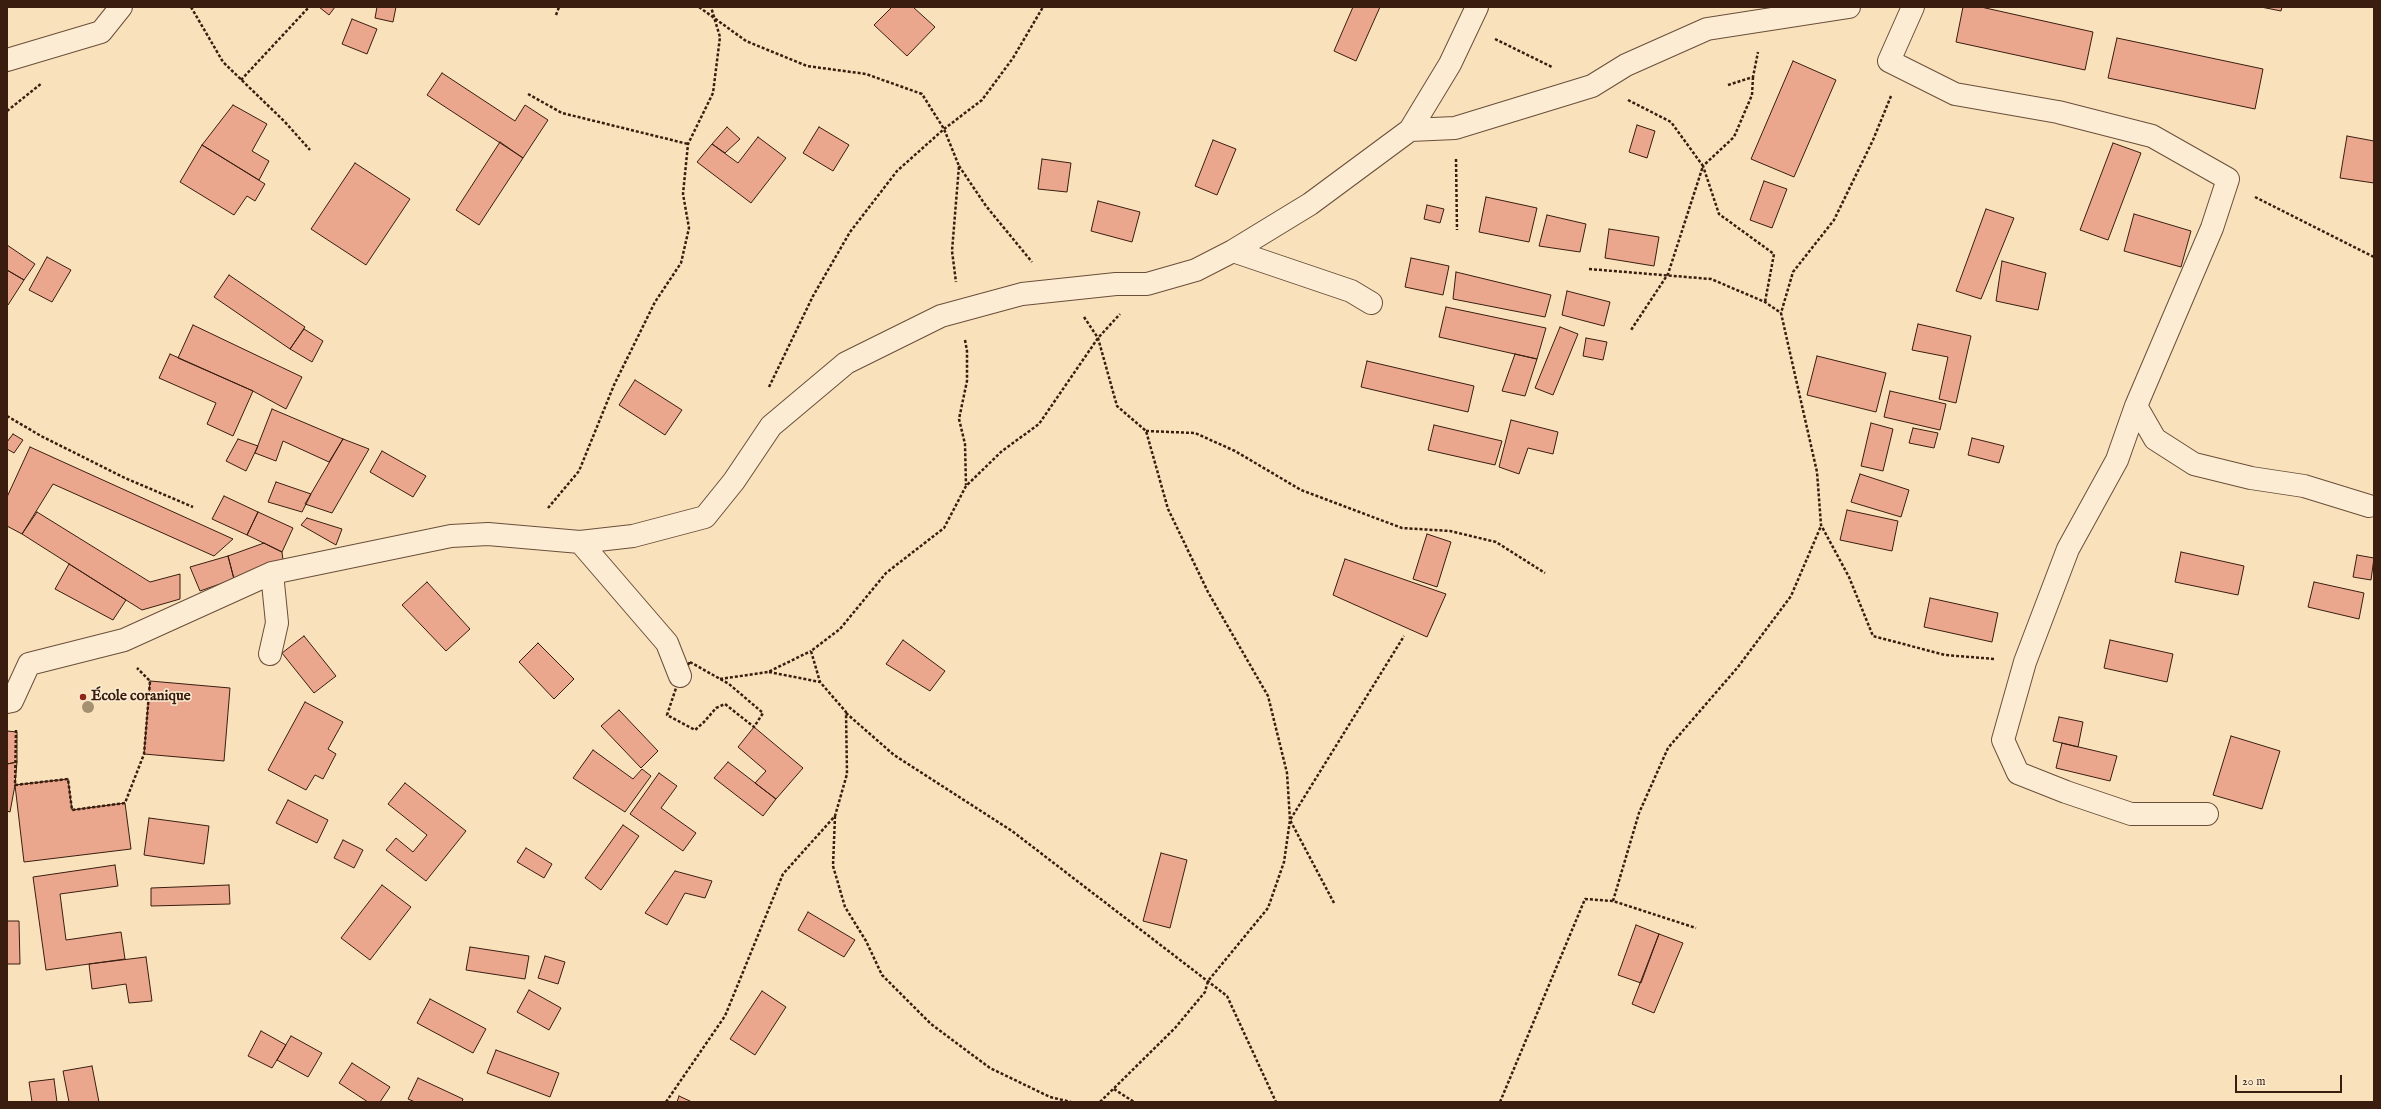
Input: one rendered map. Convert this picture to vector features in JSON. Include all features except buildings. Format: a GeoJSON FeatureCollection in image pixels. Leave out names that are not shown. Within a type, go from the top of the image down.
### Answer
{"type":"FeatureCollection","features":[{"type":"Feature","properties":{"kind":"street"},"geometry":{"type":"LineString","coordinates":[[7,60],[101,32],[121,7]]}},
{"type":"Feature","properties":{"kind":"street"},"geometry":{"type":"LineString","coordinates":[[1410,130],[1455,128],[1592,86],[1626,65],[1707,29],[1849,7]]}},
{"type":"Feature","properties":{"kind":"street"},"geometry":{"type":"LineString","coordinates":[[1913,7],[1889,61],[1955,94],[2058,112],[2152,136],[2228,179],[2212,228],[2136,406],[2117,460],[2068,549],[2025,662],[2003,740],[2018,773],[2131,814],[2207,814]]}},
{"type":"Feature","properties":{"kind":"street"},"geometry":{"type":"LineString","coordinates":[[10,701],[29,664],[113,643],[272,573],[451,536],[488,534],[580,542],[633,536],[705,518],[734,481],[771,426],[846,363],[941,316],[1022,294],[1116,284],[1147,284],[1196,270],[1233,251],[1310,204],[1410,130],[1450,64],[1472,17]]}},
{"type":"Feature","properties":{"kind":"street"},"geometry":{"type":"LineString","coordinates":[[1233,251],[1351,291],[1372,303]]}},
{"type":"Feature","properties":{"kind":"street"},"geometry":{"type":"LineString","coordinates":[[2136,406],[2156,439],[2194,464],[2252,478],[2304,486],[2369,506]]}},
{"type":"Feature","properties":{"kind":"street"},"geometry":{"type":"LineString","coordinates":[[580,542],[667,643],[680,676]]}},
{"type":"Feature","properties":{"kind":"street"},"geometry":{"type":"LineString","coordinates":[[270,654],[278,623],[272,573]]}},
{"type":"Feature","properties":{"kind":"path"},"geometry":{"type":"LineString","coordinates":[[191,7],[222,62],[285,122],[310,150]]}},
{"type":"Feature","properties":{"kind":"path"},"geometry":{"type":"LineString","coordinates":[[241,80],[309,7]]}},
{"type":"Feature","properties":{"kind":"path"},"geometry":{"type":"LineString","coordinates":[[556,15],[559,7]]}},
{"type":"Feature","properties":{"kind":"path"},"geometry":{"type":"LineString","coordinates":[[699,7],[746,41],[807,66],[866,74],[922,94],[944,128],[959,166],[1030,261],[1067,290],[1098,338],[1117,406],[1146,431],[1168,509],[1208,592],[1268,696],[1287,773],[1290,820],[1284,862],[1268,908],[1208,981],[1205,992],[1175,1028],[1100,1102]]}},
{"type":"Feature","properties":{"kind":"path"},"geometry":{"type":"LineString","coordinates":[[524,537],[579,471],[614,385],[655,302],[681,263],[689,228],[683,194],[688,144],[713,93],[720,37],[711,7]]}},
{"type":"Feature","properties":{"kind":"path"},"geometry":{"type":"LineString","coordinates":[[771,426],[764,397],[813,296],[850,232],[897,171],[944,128],[982,100],[1013,58],[1043,7]]}},
{"type":"Feature","properties":{"kind":"path"},"geometry":{"type":"LineString","coordinates":[[1472,17],[1592,86],[1646,108],[1671,122],[1703,166],[1719,214],[1774,254],[1765,302]]}},
{"type":"Feature","properties":{"kind":"path"},"geometry":{"type":"LineString","coordinates":[[1889,61],[1891,97],[1834,220],[1793,272],[1781,313],[1817,472],[1821,525],[1849,577],[1873,636],[1945,655],[2025,662]]}},
{"type":"Feature","properties":{"kind":"path"},"geometry":{"type":"LineString","coordinates":[[1631,330],[1668,274],[1703,166],[1734,137],[1752,95],[1753,77]]}},
{"type":"Feature","properties":{"kind":"path"},"geometry":{"type":"LineString","coordinates":[[528,94],[562,113],[688,144]]}},
{"type":"Feature","properties":{"kind":"path"},"geometry":{"type":"LineString","coordinates":[[959,166],[952,251],[959,311],[968,351],[967,381],[959,419],[965,444],[966,486]]}},
{"type":"Feature","properties":{"kind":"path"},"geometry":{"type":"LineString","coordinates":[[2228,179],[2256,198],[2374,257]]}},
{"type":"Feature","properties":{"kind":"path"},"geometry":{"type":"LineString","coordinates":[[1589,269],[1668,274],[1711,279],[1765,302],[1781,313]]}},
{"type":"Feature","properties":{"kind":"path"},"geometry":{"type":"LineString","coordinates":[[719,679],[768,672],[811,651],[840,629],[886,573],[944,528],[966,486],[1002,451],[1039,424],[1098,338],[1147,284]]}},
{"type":"Feature","properties":{"kind":"path"},"geometry":{"type":"LineString","coordinates":[[7,416],[41,436],[125,478],[193,507]]}},
{"type":"Feature","properties":{"kind":"path"},"geometry":{"type":"LineString","coordinates":[[1146,431],[1195,433],[1235,451],[1301,490],[1402,528],[1450,531],[1496,542],[1545,573]]}},
{"type":"Feature","properties":{"kind":"path"},"geometry":{"type":"LineString","coordinates":[[1613,901],[1638,813],[1668,748],[1738,667],[1791,596],[1821,525]]}},
{"type":"Feature","properties":{"kind":"path"},"geometry":{"type":"LineString","coordinates":[[1290,820],[1404,636]]}},
{"type":"Feature","properties":{"kind":"path"},"geometry":{"type":"LineString","coordinates":[[10,701],[17,732],[15,785],[68,779],[72,810],[125,804],[144,754],[150,681],[113,643]]}},
{"type":"Feature","properties":{"kind":"path"},"geometry":{"type":"LineString","coordinates":[[811,651],[820,682],[846,712],[894,755],[1012,831],[1227,996],[1276,1102]]}},
{"type":"Feature","properties":{"kind":"path"},"geometry":{"type":"LineString","coordinates":[[690,662],[719,679],[729,684],[763,713],[754,727],[724,704],[716,708],[695,730],[667,715],[680,676],[690,662]]}},
{"type":"Feature","properties":{"kind":"path"},"geometry":{"type":"LineString","coordinates":[[768,672],[820,682]]}},
{"type":"Feature","properties":{"kind":"path"},"geometry":{"type":"LineString","coordinates":[[846,712],[847,774],[835,816],[833,866],[845,907],[866,941],[882,975],[930,1024],[990,1068],[1050,1097],[1071,1102]]}},
{"type":"Feature","properties":{"kind":"path"},"geometry":{"type":"LineString","coordinates":[[666,1102],[725,1016],[783,874],[835,816]]}},
{"type":"Feature","properties":{"kind":"path"},"geometry":{"type":"LineString","coordinates":[[1290,820],[1334,903]]}},
{"type":"Feature","properties":{"kind":"path"},"geometry":{"type":"LineString","coordinates":[[1500,1102],[1585,899],[1613,901],[1696,928]]}},
{"type":"Feature","properties":{"kind":"path"},"geometry":{"type":"LineString","coordinates":[[1114,1089],[1134,1102]]}},
{"type":"Feature","properties":{"kind":"place","name":"École coranique"},"geometry":{"type":"Point","coordinates":[83,697]}}]}
